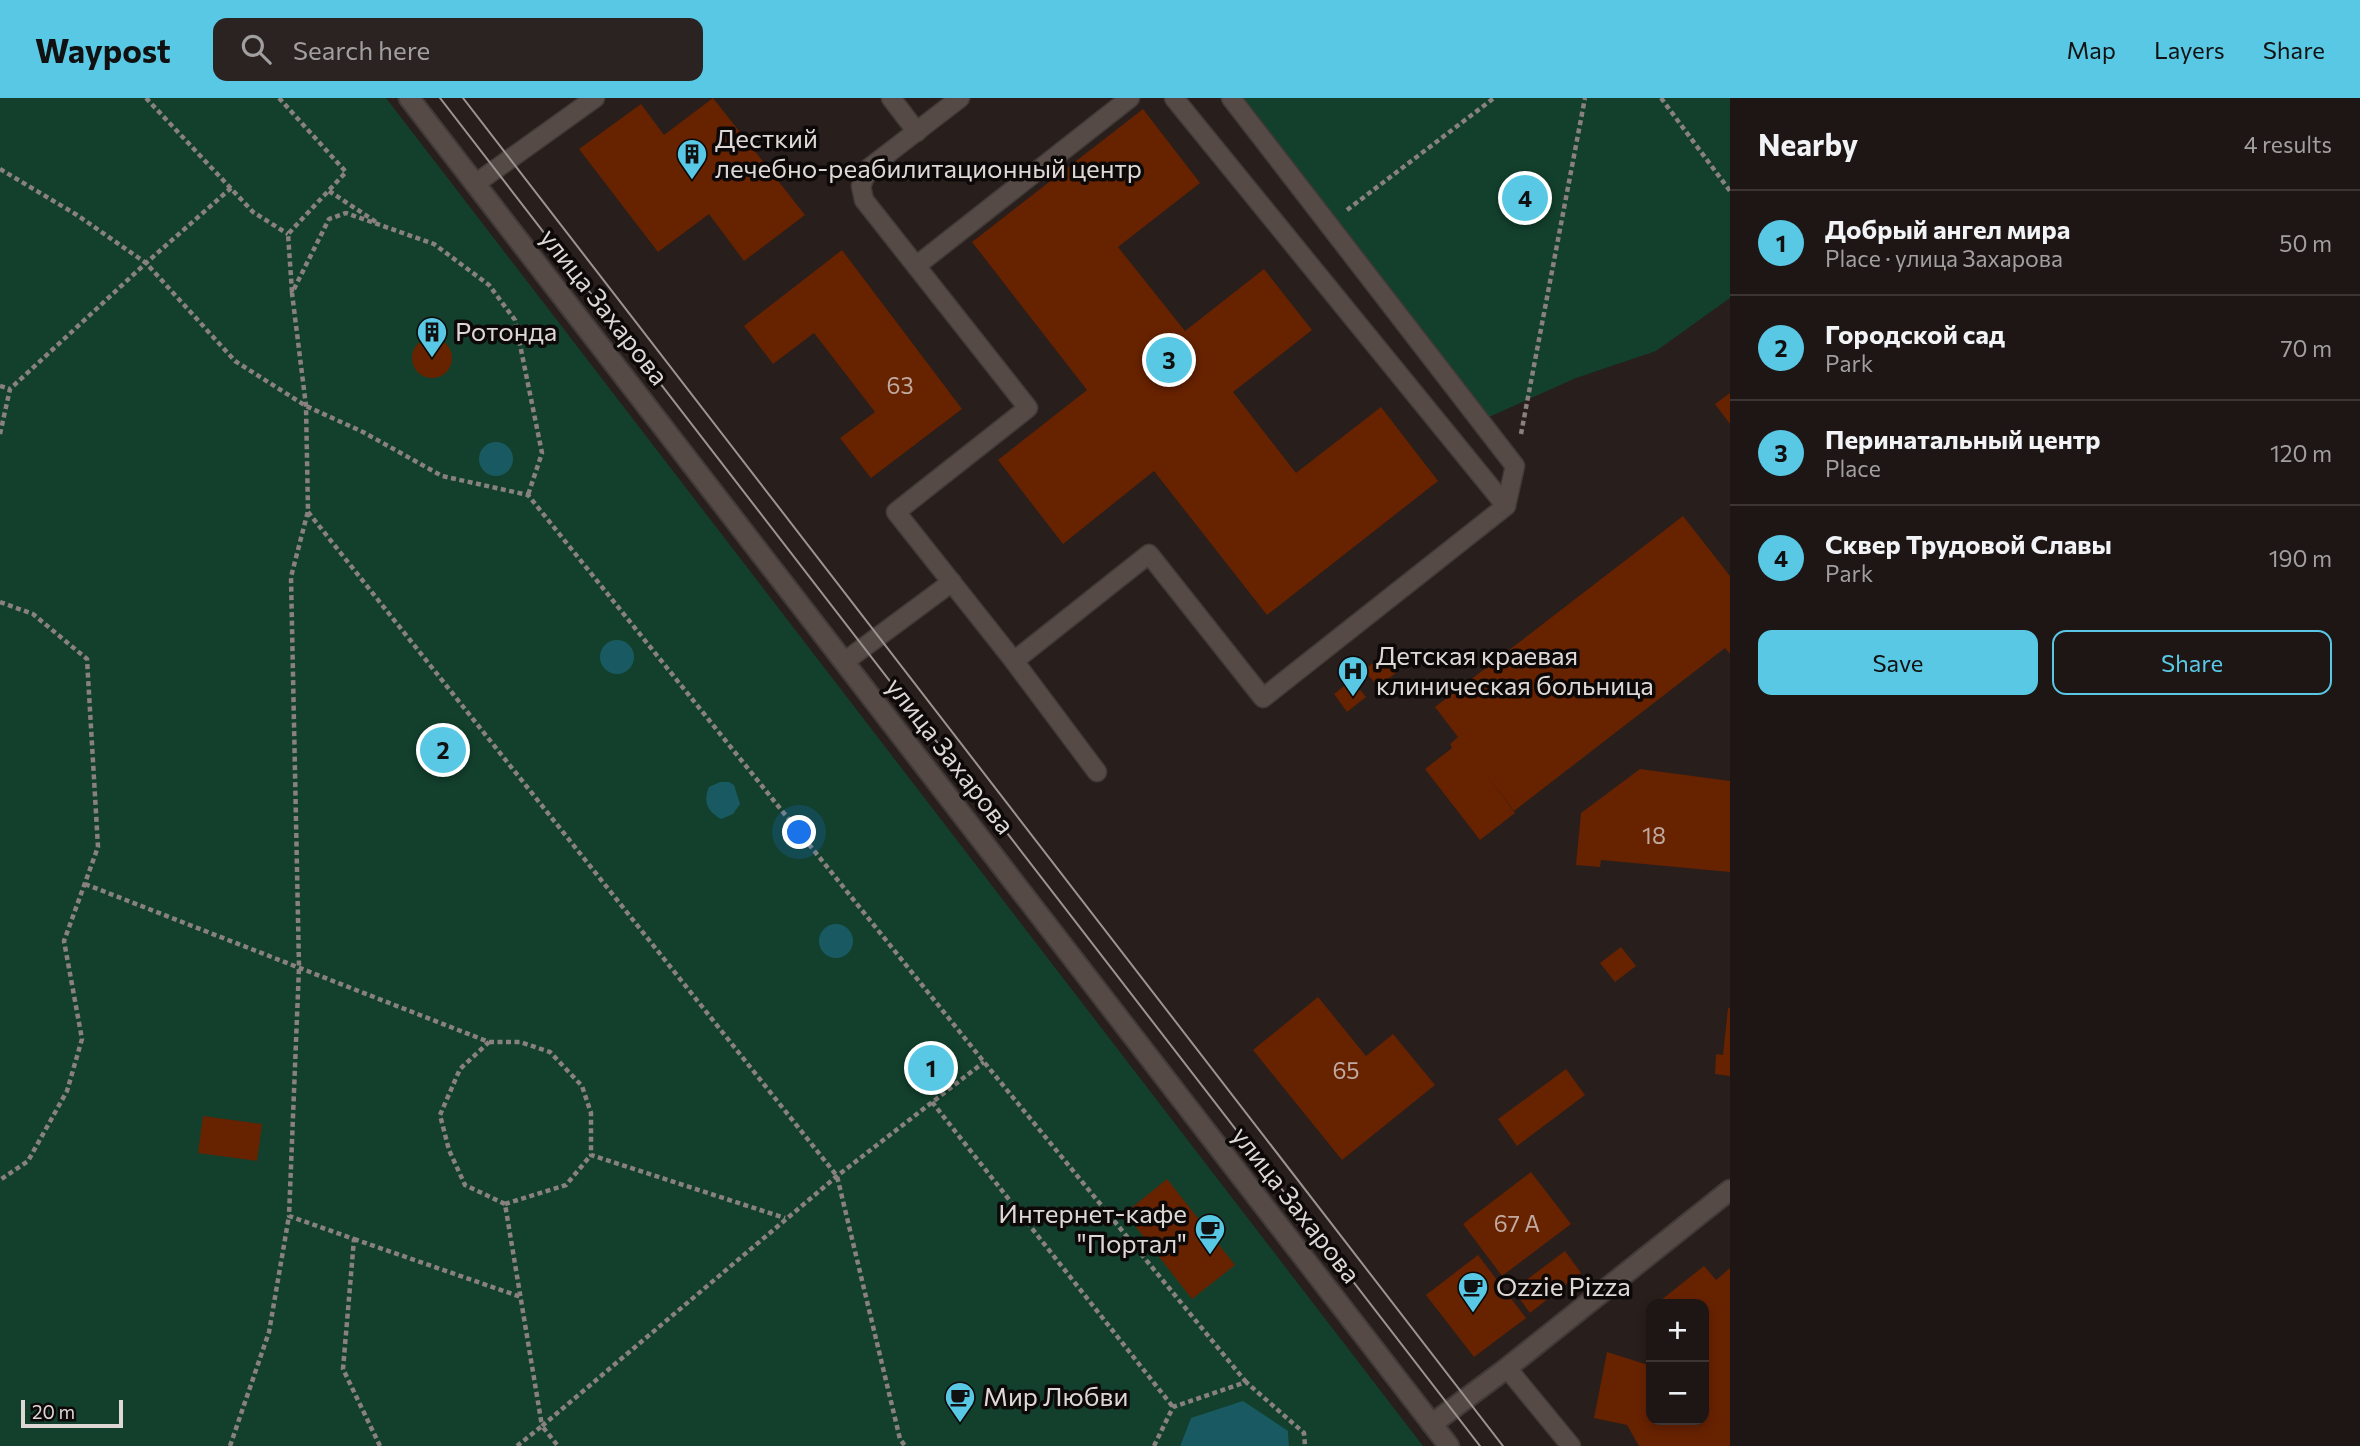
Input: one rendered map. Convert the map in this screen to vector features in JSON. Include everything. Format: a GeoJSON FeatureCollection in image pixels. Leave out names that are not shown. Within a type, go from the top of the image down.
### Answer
{"type":"FeatureCollection","features":[{"type":"Feature","properties":{"kind":"street","name":"улица Захарова"},"geometry":{"type":"LineString","coordinates":[[409,98],[1450,1446]]}},
{"type":"Feature","properties":{"kind":"street"},"geometry":{"type":"LineString","coordinates":[[1432,1424],[1730,1190]]}},
{"type":"Feature","properties":{"kind":"lane"},"geometry":{"type":"LineString","coordinates":[[475,184],[595,98]]}},
{"type":"Feature","properties":{"kind":"lane"},"geometry":{"type":"LineString","coordinates":[[891,98],[917,132]]}},
{"type":"Feature","properties":{"kind":"lane"},"geometry":{"type":"LineString","coordinates":[[960,98],[869,168],[861,186],[864,200],[1028,408],[896,512],[1014,661],[1097,772]]}},
{"type":"Feature","properties":{"kind":"lane"},"geometry":{"type":"LineString","coordinates":[[916,267],[1130,98]]}},
{"type":"Feature","properties":{"kind":"lane"},"geometry":{"type":"LineString","coordinates":[[1174,98],[1506,506]]}},
{"type":"Feature","properties":{"kind":"lane"},"geometry":{"type":"LineString","coordinates":[[1014,661],[1149,554],[1262,698],[1506,506],[1515,466],[1231,98]]}},
{"type":"Feature","properties":{"kind":"lane"},"geometry":{"type":"LineString","coordinates":[[844,662],[952,582]]}},
{"type":"Feature","properties":{"kind":"lane"},"geometry":{"type":"LineString","coordinates":[[1507,1367],[1571,1446]]}},
{"type":"Feature","properties":{"kind":"path"},"geometry":{"type":"LineString","coordinates":[[146,98],[253,212],[288,234]]}},
{"type":"Feature","properties":{"kind":"path"},"geometry":{"type":"LineString","coordinates":[[230,1446],[268,1332],[289,1216],[299,967],[291,577],[307,511],[306,406],[292,293],[288,234],[346,172],[279,98]]}},
{"type":"Feature","properties":{"kind":"path"},"geometry":{"type":"LineString","coordinates":[[1327,225],[1494,98]]}},
{"type":"Feature","properties":{"kind":"path"},"geometry":{"type":"LineString","coordinates":[[1515,466],[1585,98]]}},
{"type":"Feature","properties":{"kind":"path"},"geometry":{"type":"LineString","coordinates":[[1661,98],[1730,191]]}},
{"type":"Feature","properties":{"kind":"path"},"geometry":{"type":"LineString","coordinates":[[0,169],[77,215],[146,263],[235,360],[306,406],[363,432],[442,476],[528,495],[1245,1382],[1304,1433],[1305,1446]]}},
{"type":"Feature","properties":{"kind":"path"},"geometry":{"type":"LineString","coordinates":[[0,434],[10,389],[231,188]]}},
{"type":"Feature","properties":{"kind":"path"},"geometry":{"type":"LineString","coordinates":[[329,191],[382,226]]}},
{"type":"Feature","properties":{"kind":"path"},"geometry":{"type":"LineString","coordinates":[[292,293],[329,219],[346,213],[434,244],[489,285],[514,320],[542,453],[528,495]]}},
{"type":"Feature","properties":{"kind":"path"},"geometry":{"type":"LineString","coordinates":[[0,386],[10,389]]}},
{"type":"Feature","properties":{"kind":"path"},"geometry":{"type":"LineString","coordinates":[[307,511],[837,1175],[900,1439],[905,1446]]}},
{"type":"Feature","properties":{"kind":"path"},"geometry":{"type":"LineString","coordinates":[[0,602],[33,614],[87,659],[98,847],[64,941],[82,1039],[67,1091],[29,1161],[0,1180]]}},
{"type":"Feature","properties":{"kind":"path"},"geometry":{"type":"LineString","coordinates":[[85,884],[489,1042],[520,1042],[550,1052],[582,1086],[591,1113],[591,1155],[566,1185],[505,1204],[465,1185],[449,1150],[440,1115],[460,1069],[489,1042]]}},
{"type":"Feature","properties":{"kind":"path"},"geometry":{"type":"LineString","coordinates":[[517,1446],[837,1175],[984,1062]]}},
{"type":"Feature","properties":{"kind":"path"},"geometry":{"type":"LineString","coordinates":[[932,1102],[1173,1406]]}},
{"type":"Feature","properties":{"kind":"path"},"geometry":{"type":"LineString","coordinates":[[591,1155],[786,1218]]}},
{"type":"Feature","properties":{"kind":"path"},"geometry":{"type":"LineString","coordinates":[[505,1204],[542,1426],[558,1446]]}},
{"type":"Feature","properties":{"kind":"path"},"geometry":{"type":"LineString","coordinates":[[289,1216],[521,1297]]}},
{"type":"Feature","properties":{"kind":"path"},"geometry":{"type":"LineString","coordinates":[[354,1239],[343,1368],[380,1446]]}},
{"type":"Feature","properties":{"kind":"path"},"geometry":{"type":"LineString","coordinates":[[1154,1446],[1173,1406],[1245,1382]]}},
{"type":"Feature","properties":{"kind":"green space"},"geometry":{"type":"Polygon","coordinates":[[[0,98],[386,98],[1423,1446],[1289,1446],[1288,1431],[1191,1418],[1180,1446],[0,1446],[0,98]]]}},
{"type":"Feature","properties":{"kind":"green space"},"geometry":{"type":"Polygon","coordinates":[[[1244,98],[1730,98],[1730,298],[1656,351],[1576,378],[1489,417],[1244,98]]]}},
{"type":"Feature","properties":{"kind":"water"},"geometry":{"type":"Polygon","coordinates":[[[496,442],[508,447],[513,459],[508,471],[496,476],[484,471],[479,459],[484,447],[496,442]]]}},
{"type":"Feature","properties":{"kind":"water"},"geometry":{"type":"Polygon","coordinates":[[[617,640],[629,645],[634,657],[629,669],[617,674],[605,669],[600,657],[605,645],[617,640]]]}},
{"type":"Feature","properties":{"kind":"water"},"geometry":{"type":"Polygon","coordinates":[[[720,782],[734,785],[740,804],[733,814],[721,819],[712,813],[706,802],[709,787],[720,782]]]}},
{"type":"Feature","properties":{"kind":"water"},"geometry":{"type":"Polygon","coordinates":[[[836,924],[848,929],[853,941],[848,953],[836,958],[824,953],[819,941],[824,929],[836,924]]]}},
{"type":"Feature","properties":{"kind":"water"},"geometry":{"type":"Polygon","coordinates":[[[1243,1401],[1288,1431],[1289,1446],[1180,1446],[1191,1418],[1243,1401]]]}},
{"type":"Feature","properties":{"kind":"building","name":"Десткий лечебно-реабилитационный центр"},"geometry":{"type":"Polygon","coordinates":[[[713,98],[805,215],[744,261],[709,214],[658,252],[579,149],[641,104],[664,135],[713,98]]]}},
{"type":"Feature","properties":{"kind":"building"},"geometry":{"type":"Polygon","coordinates":[[[1143,109],[1200,183],[1118,247],[1185,331],[1264,269],[1312,330],[1233,392],[1296,473],[1381,407],[1438,481],[1267,615],[1154,471],[1063,544],[998,460],[1087,390],[972,242],[1143,109]]]}},
{"type":"Feature","properties":{"kind":"building"},"geometry":{"type":"Polygon","coordinates":[[[842,250],[962,409],[871,478],[840,438],[875,412],[814,333],[773,364],[744,326],[842,250]]]}},
{"type":"Feature","properties":{"kind":"building","name":"Ротонда"},"geometry":{"type":"Polygon","coordinates":[[[432,338],[446,344],[452,358],[446,372],[432,378],[418,372],[412,358],[418,344],[432,338]]]}},
{"type":"Feature","properties":{"kind":"building"},"geometry":{"type":"Polygon","coordinates":[[[1730,393],[1730,424],[1715,404],[1730,393]]]}},
{"type":"Feature","properties":{"kind":"building"},"geometry":{"type":"Polygon","coordinates":[[[1683,516],[1730,576],[1730,654],[1725,648],[1514,811],[1482,769],[1515,813],[1480,840],[1425,769],[1452,748],[1450,744],[1458,737],[1435,707],[1683,516]]]}},
{"type":"Feature","properties":{"kind":"building"},"geometry":{"type":"Polygon","coordinates":[[[1383,655],[1397,672],[1378,687],[1364,670],[1383,655]]]}},
{"type":"Feature","properties":{"kind":"building"},"geometry":{"type":"Polygon","coordinates":[[[1352,680],[1366,697],[1347,712],[1334,694],[1352,680]]]}},
{"type":"Feature","properties":{"kind":"building","name":"Детская краевая клиническая больница"},"geometry":{"type":"Polygon","coordinates":[[[1640,769],[1730,781],[1730,872],[1601,860],[1600,867],[1576,865],[1581,813],[1640,769]]]}},
{"type":"Feature","properties":{"kind":"building"},"geometry":{"type":"Polygon","coordinates":[[[1621,947],[1636,966],[1615,982],[1600,963],[1621,947]]]}},
{"type":"Feature","properties":{"kind":"building"},"geometry":{"type":"Polygon","coordinates":[[[1318,997],[1366,1056],[1393,1034],[1435,1085],[1342,1160],[1253,1050],[1318,997]]]}},
{"type":"Feature","properties":{"kind":"building"},"geometry":{"type":"Polygon","coordinates":[[[1728,1008],[1730,1076],[1715,1074],[1716,1054],[1723,1055],[1728,1008]]]}},
{"type":"Feature","properties":{"kind":"building"},"geometry":{"type":"Polygon","coordinates":[[[1566,1069],[1585,1095],[1517,1146],[1498,1119],[1566,1069]]]}},
{"type":"Feature","properties":{"kind":"building"},"geometry":{"type":"Polygon","coordinates":[[[203,1116],[262,1124],[257,1161],[198,1153],[203,1116]]]}},
{"type":"Feature","properties":{"kind":"building"},"geometry":{"type":"Polygon","coordinates":[[[1531,1172],[1571,1224],[1502,1276],[1463,1224],[1531,1172]]]}},
{"type":"Feature","properties":{"kind":"building"},"geometry":{"type":"Polygon","coordinates":[[[1167,1179],[1235,1265],[1192,1299],[1125,1213],[1167,1179]]]}},
{"type":"Feature","properties":{"kind":"building"},"geometry":{"type":"Polygon","coordinates":[[[1565,1251],[1581,1273],[1530,1313],[1513,1290],[1565,1251]]]}},
{"type":"Feature","properties":{"kind":"building"},"geometry":{"type":"Polygon","coordinates":[[[1478,1255],[1526,1318],[1474,1357],[1426,1295],[1478,1255]]]}},
{"type":"Feature","properties":{"kind":"building"},"geometry":{"type":"Polygon","coordinates":[[[1704,1266],[1716,1280],[1730,1268],[1730,1446],[1639,1446],[1627,1425],[1594,1418],[1607,1352],[1646,1362],[1646,1425],[1709,1425],[1709,1299],[1662,1299],[1704,1266]]]}},
{"type":"Feature","properties":{"kind":"tram line"},"geometry":{"type":"LineString","coordinates":[[440,98],[1480,1446]]}},
{"type":"Feature","properties":{"kind":"tram line"},"geometry":{"type":"LineString","coordinates":[[463,98],[1503,1446]]}},
{"type":"Feature","properties":{"kind":"place","name":"Десткий лечебно-реабилитационный центр"},"geometry":{"type":"Point","coordinates":[692,181]}},
{"type":"Feature","properties":{"kind":"place","name":"Сквер Трудовой Славы"},"geometry":{"type":"Point","coordinates":[1525,198]}},
{"type":"Feature","properties":{"kind":"place","name":"Ротонда"},"geometry":{"type":"Point","coordinates":[432,359]}},
{"type":"Feature","properties":{"kind":"place","name":"Перинатальный центр"},"geometry":{"type":"Point","coordinates":[1169,360]}},
{"type":"Feature","properties":{"kind":"place","name":"Детская краевая клиническая больница"},"geometry":{"type":"Point","coordinates":[1353,698]}},
{"type":"Feature","properties":{"kind":"place","name":"Городской сад"},"geometry":{"type":"Point","coordinates":[443,750]}},
{"type":"Feature","properties":{"kind":"place","name":"Добрый ангел мира"},"geometry":{"type":"Point","coordinates":[931,1068]}},
{"type":"Feature","properties":{"kind":"place","name":"Интернет-кафе \"Портал\""},"geometry":{"type":"Point","coordinates":[1210,1256]}},
{"type":"Feature","properties":{"kind":"place","name":"Ozzie Pizza"},"geometry":{"type":"Point","coordinates":[1473,1314]}},
{"type":"Feature","properties":{"kind":"place","name":"Мир Любви"},"geometry":{"type":"Point","coordinates":[960,1424]}}]}
